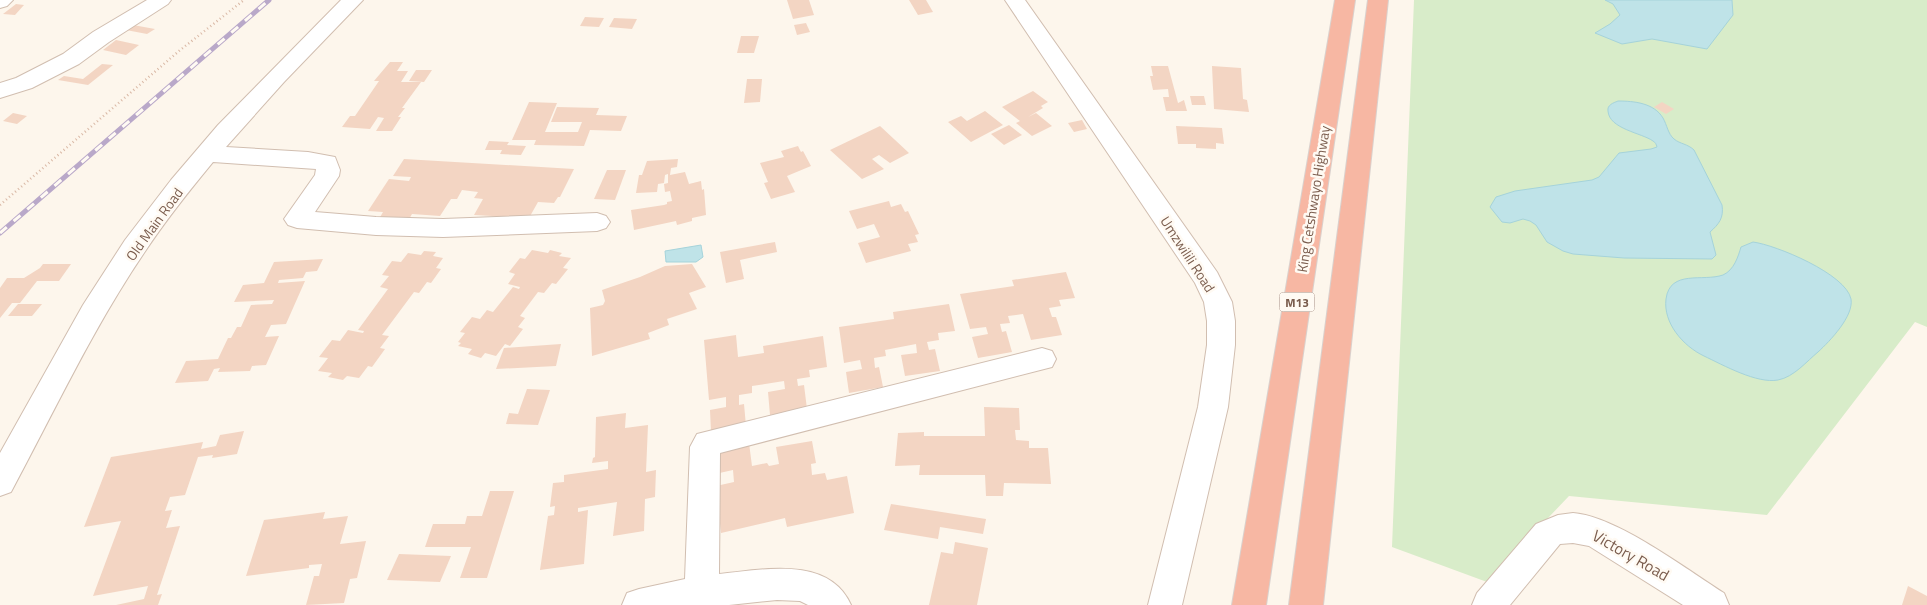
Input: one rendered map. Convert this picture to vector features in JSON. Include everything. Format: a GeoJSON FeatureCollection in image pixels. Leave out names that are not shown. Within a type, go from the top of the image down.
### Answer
{"type":"FeatureCollection","features":[{"type":"Feature","properties":{"kind":"highway"},"geometry":{"type":"LineString","coordinates":[[1306,605],[1378,0]]}},
{"type":"Feature","properties":{"kind":"highway","name":"King Cetshwayo Highway"},"geometry":{"type":"LineString","coordinates":[[1248,605],[1345,1]]}},
{"type":"Feature","properties":{"kind":"street"},"geometry":{"type":"LineString","coordinates":[[0,2],[4,0]]}},
{"type":"Feature","properties":{"kind":"street"},"geometry":{"type":"LineString","coordinates":[[0,92],[50,71],[161,0]]}},
{"type":"Feature","properties":{"kind":"street","name":"Old Main Road"},"geometry":{"type":"LineString","coordinates":[[0,482],[103,296],[157,216],[208,154],[306,46],[353,0]]}},
{"type":"Feature","properties":{"kind":"street","name":"Umzwilili Road"},"geometry":{"type":"LineString","coordinates":[[1016,0],[1208,279],[1218,302],[1221,321],[1221,345],[1213,407],[1165,605]]}},
{"type":"Feature","properties":{"kind":"street"},"geometry":{"type":"LineString","coordinates":[[208,154],[308,160],[326,163],[327,176],[297,219],[376,226],[443,228],[597,222]]}},
{"type":"Feature","properties":{"kind":"street"},"geometry":{"type":"LineString","coordinates":[[702,592],[706,447],[708,443],[1042,359]]}},
{"type":"Feature","properties":{"kind":"street","name":"Victory Road"},"geometry":{"type":"LineString","coordinates":[[1489,605],[1548,534],[1556,529],[1568,527],[1591,531],[1602,536],[1712,605]]}},
{"type":"Feature","properties":{"kind":"street"},"geometry":{"type":"LineString","coordinates":[[639,605],[702,592],[756,585],[792,584],[802,585],[818,592],[834,605]]}},
{"type":"Feature","properties":{"kind":"path"},"geometry":{"type":"LineString","coordinates":[[0,205],[179,51],[244,0]]}},
{"type":"Feature","properties":{"kind":"green space"},"geometry":{"type":"Polygon","coordinates":[[[1414,0],[1927,0],[1927,327],[1915,322],[1767,515],[1569,496],[1487,582],[1392,547],[1414,0]]]}},
{"type":"Feature","properties":{"kind":"water"},"geometry":{"type":"Polygon","coordinates":[[[1605,0],[1732,0],[1733,15],[1707,49],[1652,39],[1622,44],[1595,33],[1620,15],[1613,4],[1605,0]]]}},
{"type":"Feature","properties":{"kind":"water"},"geometry":{"type":"Polygon","coordinates":[[[1618,101],[1637,102],[1654,109],[1663,118],[1672,137],[1694,150],[1722,205],[1720,220],[1710,232],[1716,255],[1712,259],[1624,258],[1573,254],[1547,242],[1536,225],[1530,221],[1523,219],[1510,223],[1502,222],[1490,207],[1496,197],[1515,191],[1592,180],[1599,177],[1619,153],[1657,147],[1648,138],[1627,130],[1614,122],[1610,117],[1608,107],[1618,101]]]}},
{"type":"Feature","properties":{"kind":"water"},"geometry":{"type":"Polygon","coordinates":[[[1753,242],[1764,244],[1809,262],[1837,280],[1846,289],[1851,299],[1849,313],[1829,341],[1795,372],[1778,380],[1750,377],[1696,352],[1676,333],[1671,325],[1666,308],[1669,290],[1674,284],[1688,278],[1715,277],[1727,273],[1733,267],[1741,247],[1753,242]]]}},
{"type":"Feature","properties":{"kind":"water"},"geometry":{"type":"Polygon","coordinates":[[[701,245],[703,257],[696,262],[666,262],[665,251],[701,245]]]}},
{"type":"Feature","properties":{"kind":"building"},"geometry":{"type":"Polygon","coordinates":[[[787,0],[809,0],[814,15],[793,19],[787,0]]]}},
{"type":"Feature","properties":{"kind":"building"},"geometry":{"type":"Polygon","coordinates":[[[909,0],[926,0],[933,12],[918,15],[909,0]]]}},
{"type":"Feature","properties":{"kind":"building"},"geometry":{"type":"Polygon","coordinates":[[[16,4],[24,5],[15,15],[3,14],[16,4]]]}},
{"type":"Feature","properties":{"kind":"building"},"geometry":{"type":"Polygon","coordinates":[[[585,17],[604,18],[599,27],[580,26],[585,17]]]}},
{"type":"Feature","properties":{"kind":"building"},"geometry":{"type":"Polygon","coordinates":[[[614,18],[637,19],[632,29],[609,27],[614,18]]]}},
{"type":"Feature","properties":{"kind":"building"},"geometry":{"type":"Polygon","coordinates":[[[806,23],[810,32],[797,35],[794,25],[806,23]]]}},
{"type":"Feature","properties":{"kind":"building"},"geometry":{"type":"Polygon","coordinates":[[[133,25],[155,29],[147,34],[126,30],[133,25]]]}},
{"type":"Feature","properties":{"kind":"building"},"geometry":{"type":"Polygon","coordinates":[[[741,36],[759,36],[754,53],[737,53],[741,36]]]}},
{"type":"Feature","properties":{"kind":"building"},"geometry":{"type":"Polygon","coordinates":[[[116,40],[139,45],[126,55],[103,50],[116,40]]]}},
{"type":"Feature","properties":{"kind":"building"},"geometry":{"type":"Polygon","coordinates":[[[390,62],[403,62],[397,71],[408,71],[401,82],[421,82],[402,108],[405,108],[398,117],[401,117],[392,131],[376,131],[384,118],[378,117],[370,129],[342,127],[350,116],[355,116],[379,81],[374,81],[390,62]]]}},
{"type":"Feature","properties":{"kind":"building"},"geometry":{"type":"Polygon","coordinates":[[[102,64],[113,65],[88,85],[58,80],[64,76],[83,79],[102,64]]]}},
{"type":"Feature","properties":{"kind":"building"},"geometry":{"type":"Polygon","coordinates":[[[1151,66],[1168,66],[1178,103],[1184,100],[1187,111],[1166,111],[1163,97],[1169,97],[1168,89],[1153,90],[1150,76],[1153,76],[1151,66]]]}},
{"type":"Feature","properties":{"kind":"building"},"geometry":{"type":"Polygon","coordinates":[[[1212,66],[1241,68],[1243,99],[1247,100],[1249,112],[1214,109],[1212,66]]]}},
{"type":"Feature","properties":{"kind":"building"},"geometry":{"type":"Polygon","coordinates":[[[416,70],[432,70],[424,82],[409,81],[416,70]]]}},
{"type":"Feature","properties":{"kind":"building"},"geometry":{"type":"Polygon","coordinates":[[[747,79],[762,79],[760,102],[744,103],[747,79]]]}},
{"type":"Feature","properties":{"kind":"building"},"geometry":{"type":"Polygon","coordinates":[[[1033,91],[1048,102],[1041,106],[1043,108],[1028,117],[1036,113],[1052,126],[1032,136],[1016,123],[1020,121],[1002,107],[1033,91]]]}},
{"type":"Feature","properties":{"kind":"building"},"geometry":{"type":"Polygon","coordinates":[[[1190,96],[1204,96],[1206,105],[1192,105],[1190,96]]]}},
{"type":"Feature","properties":{"kind":"building"},"geometry":{"type":"Polygon","coordinates":[[[529,102],[557,103],[545,132],[578,132],[582,122],[551,122],[557,107],[599,108],[596,115],[627,116],[621,131],[590,130],[584,146],[534,145],[536,140],[512,140],[529,102]]]}},
{"type":"Feature","properties":{"kind":"building"},"geometry":{"type":"Polygon","coordinates":[[[1662,102],[1674,109],[1666,114],[1654,107],[1662,102]]]}},
{"type":"Feature","properties":{"kind":"building"},"geometry":{"type":"Polygon","coordinates":[[[985,111],[1003,125],[971,142],[948,122],[961,116],[967,121],[985,111]]]}},
{"type":"Feature","properties":{"kind":"building"},"geometry":{"type":"Polygon","coordinates":[[[13,113],[27,116],[17,124],[3,121],[13,113]]]}},
{"type":"Feature","properties":{"kind":"building"},"geometry":{"type":"Polygon","coordinates":[[[1082,120],[1087,129],[1074,132],[1068,123],[1082,120]]]}},
{"type":"Feature","properties":{"kind":"building"},"geometry":{"type":"Polygon","coordinates":[[[1009,125],[1022,135],[1004,145],[991,134],[1009,125]]]}},
{"type":"Feature","properties":{"kind":"building"},"geometry":{"type":"Polygon","coordinates":[[[880,126],[909,153],[890,163],[879,155],[872,159],[884,169],[862,179],[830,150],[880,126]]]}},
{"type":"Feature","properties":{"kind":"building"},"geometry":{"type":"Polygon","coordinates":[[[1176,126],[1222,128],[1224,144],[1216,143],[1216,149],[1196,148],[1196,144],[1178,144],[1176,126]]]}},
{"type":"Feature","properties":{"kind":"building"},"geometry":{"type":"Polygon","coordinates":[[[489,141],[509,142],[507,145],[526,146],[521,155],[500,154],[502,150],[485,150],[489,141]]]}},
{"type":"Feature","properties":{"kind":"building"},"geometry":{"type":"Polygon","coordinates":[[[798,146],[811,166],[787,176],[795,192],[771,199],[764,183],[768,182],[760,163],[784,157],[781,151],[798,146]]]}},
{"type":"Feature","properties":{"kind":"building"},"geometry":{"type":"Polygon","coordinates":[[[404,159],[574,169],[560,197],[554,203],[538,202],[529,218],[474,215],[483,199],[474,198],[478,192],[462,190],[457,199],[451,199],[440,216],[412,214],[408,221],[379,219],[383,212],[368,211],[389,179],[409,181],[411,177],[393,176],[404,159]]]}},
{"type":"Feature","properties":{"kind":"building"},"geometry":{"type":"Polygon","coordinates":[[[678,159],[677,167],[671,168],[670,175],[685,172],[689,184],[701,181],[702,190],[704,189],[706,215],[692,218],[692,221],[677,225],[676,221],[634,230],[631,210],[664,205],[672,201],[670,191],[665,192],[664,184],[668,183],[668,174],[665,175],[664,183],[658,184],[657,192],[636,193],[639,175],[642,175],[647,161],[678,159]]]}},
{"type":"Feature","properties":{"kind":"building"},"geometry":{"type":"Polygon","coordinates":[[[607,170],[626,170],[615,200],[594,199],[607,170]]]}},
{"type":"Feature","properties":{"kind":"building"},"geometry":{"type":"Polygon","coordinates":[[[889,201],[891,207],[901,204],[905,212],[908,211],[919,234],[915,235],[918,242],[908,244],[911,251],[866,263],[858,243],[880,237],[874,224],[857,229],[849,211],[889,201]]]}},
{"type":"Feature","properties":{"kind":"building"},"geometry":{"type":"Polygon","coordinates":[[[775,242],[777,252],[740,260],[744,279],[726,283],[720,252],[775,242]]]}},
{"type":"Feature","properties":{"kind":"building"},"geometry":{"type":"Polygon","coordinates":[[[532,250],[548,253],[550,250],[562,253],[559,256],[571,258],[563,268],[568,269],[556,284],[552,283],[544,293],[538,292],[520,316],[525,318],[518,327],[523,329],[510,346],[505,344],[496,356],[485,353],[481,358],[468,354],[472,349],[458,346],[461,343],[458,342],[465,333],[460,332],[472,317],[480,319],[487,310],[493,312],[513,287],[519,289],[520,287],[508,284],[515,274],[509,272],[520,258],[525,259],[532,250]]]}},
{"type":"Feature","properties":{"kind":"building"},"geometry":{"type":"Polygon","coordinates":[[[424,251],[436,252],[433,256],[443,258],[436,268],[441,269],[431,283],[427,282],[419,293],[414,292],[382,335],[389,336],[380,348],[385,349],[372,367],[368,366],[359,378],[347,376],[343,380],[328,377],[332,373],[318,371],[328,358],[319,357],[332,340],[340,341],[348,330],[363,333],[364,331],[358,330],[388,289],[380,287],[389,276],[382,275],[392,261],[401,262],[408,253],[421,255],[424,251]]]}},
{"type":"Feature","properties":{"kind":"building"},"geometry":{"type":"Polygon","coordinates":[[[323,259],[317,271],[306,272],[303,278],[279,280],[278,283],[305,281],[286,324],[271,325],[265,337],[279,336],[266,365],[252,366],[250,371],[218,372],[220,368],[214,369],[208,381],[175,383],[186,361],[218,359],[228,338],[231,338],[237,327],[241,327],[251,305],[272,304],[274,300],[234,302],[243,285],[264,283],[274,262],[323,259]]]}},
{"type":"Feature","properties":{"kind":"building"},"geometry":{"type":"Polygon","coordinates":[[[43,264],[71,264],[59,281],[37,281],[20,303],[12,303],[0,318],[0,288],[7,278],[24,278],[43,264]]]}},
{"type":"Feature","properties":{"kind":"building"},"geometry":{"type":"Polygon","coordinates":[[[692,264],[706,287],[689,293],[697,309],[667,319],[669,325],[648,333],[650,339],[592,356],[590,308],[603,305],[605,301],[602,290],[665,266],[692,264]]]}},
{"type":"Feature","properties":{"kind":"building"},"geometry":{"type":"Polygon","coordinates":[[[1066,272],[1075,298],[1059,300],[1061,306],[1049,308],[1052,317],[1056,317],[1062,335],[1031,340],[1023,314],[1008,316],[1010,323],[1000,324],[1002,332],[1006,331],[1012,352],[978,358],[972,337],[988,334],[986,327],[970,329],[960,294],[1014,286],[1012,280],[1066,272]]]}},
{"type":"Feature","properties":{"kind":"building"},"geometry":{"type":"Polygon","coordinates":[[[18,304],[42,304],[32,316],[8,316],[18,304]]]}},
{"type":"Feature","properties":{"kind":"building"},"geometry":{"type":"Polygon","coordinates":[[[949,304],[955,331],[938,333],[939,340],[927,342],[929,350],[935,349],[940,371],[905,376],[901,355],[917,353],[916,344],[885,350],[886,356],[874,358],[875,368],[879,367],[883,387],[849,393],[846,372],[862,369],[860,360],[844,363],[839,327],[894,319],[893,312],[949,304]]]}},
{"type":"Feature","properties":{"kind":"building"},"geometry":{"type":"Polygon","coordinates":[[[736,335],[738,357],[764,353],[763,346],[823,336],[827,367],[809,370],[810,377],[797,379],[798,386],[804,385],[807,409],[770,415],[768,392],[785,389],[784,381],[752,386],[752,393],[739,395],[739,405],[744,404],[746,426],[711,432],[710,410],[726,407],[726,397],[709,400],[704,340],[736,335]]]}},
{"type":"Feature","properties":{"kind":"building"},"geometry":{"type":"Polygon","coordinates":[[[561,344],[556,366],[496,369],[504,348],[561,344]]]}},
{"type":"Feature","properties":{"kind":"building"},"geometry":{"type":"Polygon","coordinates":[[[527,389],[550,390],[538,425],[506,424],[509,413],[518,414],[527,389]]]}},
{"type":"Feature","properties":{"kind":"building"},"geometry":{"type":"Polygon","coordinates":[[[984,407],[1019,408],[1020,430],[1015,430],[1016,440],[1029,441],[1029,448],[1048,448],[1051,484],[1004,483],[1003,496],[986,496],[985,475],[919,475],[920,465],[895,466],[898,433],[924,432],[924,436],[985,436],[984,407]]]}},
{"type":"Feature","properties":{"kind":"building"},"geometry":{"type":"Polygon","coordinates":[[[626,413],[625,428],[648,425],[646,472],[656,470],[655,497],[645,499],[644,531],[613,536],[617,502],[578,508],[578,512],[588,510],[584,564],[540,570],[548,516],[554,515],[555,506],[550,507],[553,483],[564,482],[564,475],[608,469],[608,461],[592,463],[595,457],[596,417],[626,413]]]}},
{"type":"Feature","properties":{"kind":"building"},"geometry":{"type":"Polygon","coordinates":[[[244,431],[237,454],[212,458],[213,455],[198,457],[185,495],[170,497],[165,511],[172,510],[166,528],[180,526],[157,595],[162,594],[158,605],[116,605],[144,599],[148,586],[93,596],[121,521],[84,527],[111,457],[203,442],[201,449],[216,446],[220,435],[244,431]]]}},
{"type":"Feature","properties":{"kind":"building"},"geometry":{"type":"Polygon","coordinates":[[[812,441],[816,463],[811,464],[812,475],[825,473],[827,480],[847,476],[854,513],[787,527],[785,518],[721,533],[716,486],[734,482],[733,470],[715,474],[713,451],[749,443],[752,466],[767,463],[769,466],[779,464],[776,447],[812,441]]]}},
{"type":"Feature","properties":{"kind":"building"},"geometry":{"type":"Polygon","coordinates":[[[490,491],[514,491],[487,578],[460,578],[471,547],[425,547],[433,524],[465,524],[467,516],[482,516],[490,491]]]}},
{"type":"Feature","properties":{"kind":"building"},"geometry":{"type":"Polygon","coordinates":[[[891,504],[986,519],[983,534],[940,527],[938,539],[884,530],[891,504]]]}},
{"type":"Feature","properties":{"kind":"building"},"geometry":{"type":"Polygon","coordinates":[[[325,512],[323,519],[348,516],[340,544],[366,541],[357,578],[350,579],[344,603],[306,605],[314,576],[319,576],[322,564],[309,565],[309,568],[246,576],[264,520],[325,512]]]}},
{"type":"Feature","properties":{"kind":"building"},"geometry":{"type":"Polygon","coordinates":[[[955,542],[988,548],[977,605],[929,605],[941,552],[953,554],[955,542]]]}},
{"type":"Feature","properties":{"kind":"building"},"geometry":{"type":"Polygon","coordinates":[[[399,554],[451,556],[440,582],[387,580],[399,554]]]}},
{"type":"Feature","properties":{"kind":"building"},"geometry":{"type":"Polygon","coordinates":[[[1908,586],[1927,596],[1927,605],[1902,605],[1908,586]]]}},
{"type":"Feature","properties":{"kind":"railway"},"geometry":{"type":"LineString","coordinates":[[0,233],[269,0]]}}]}
